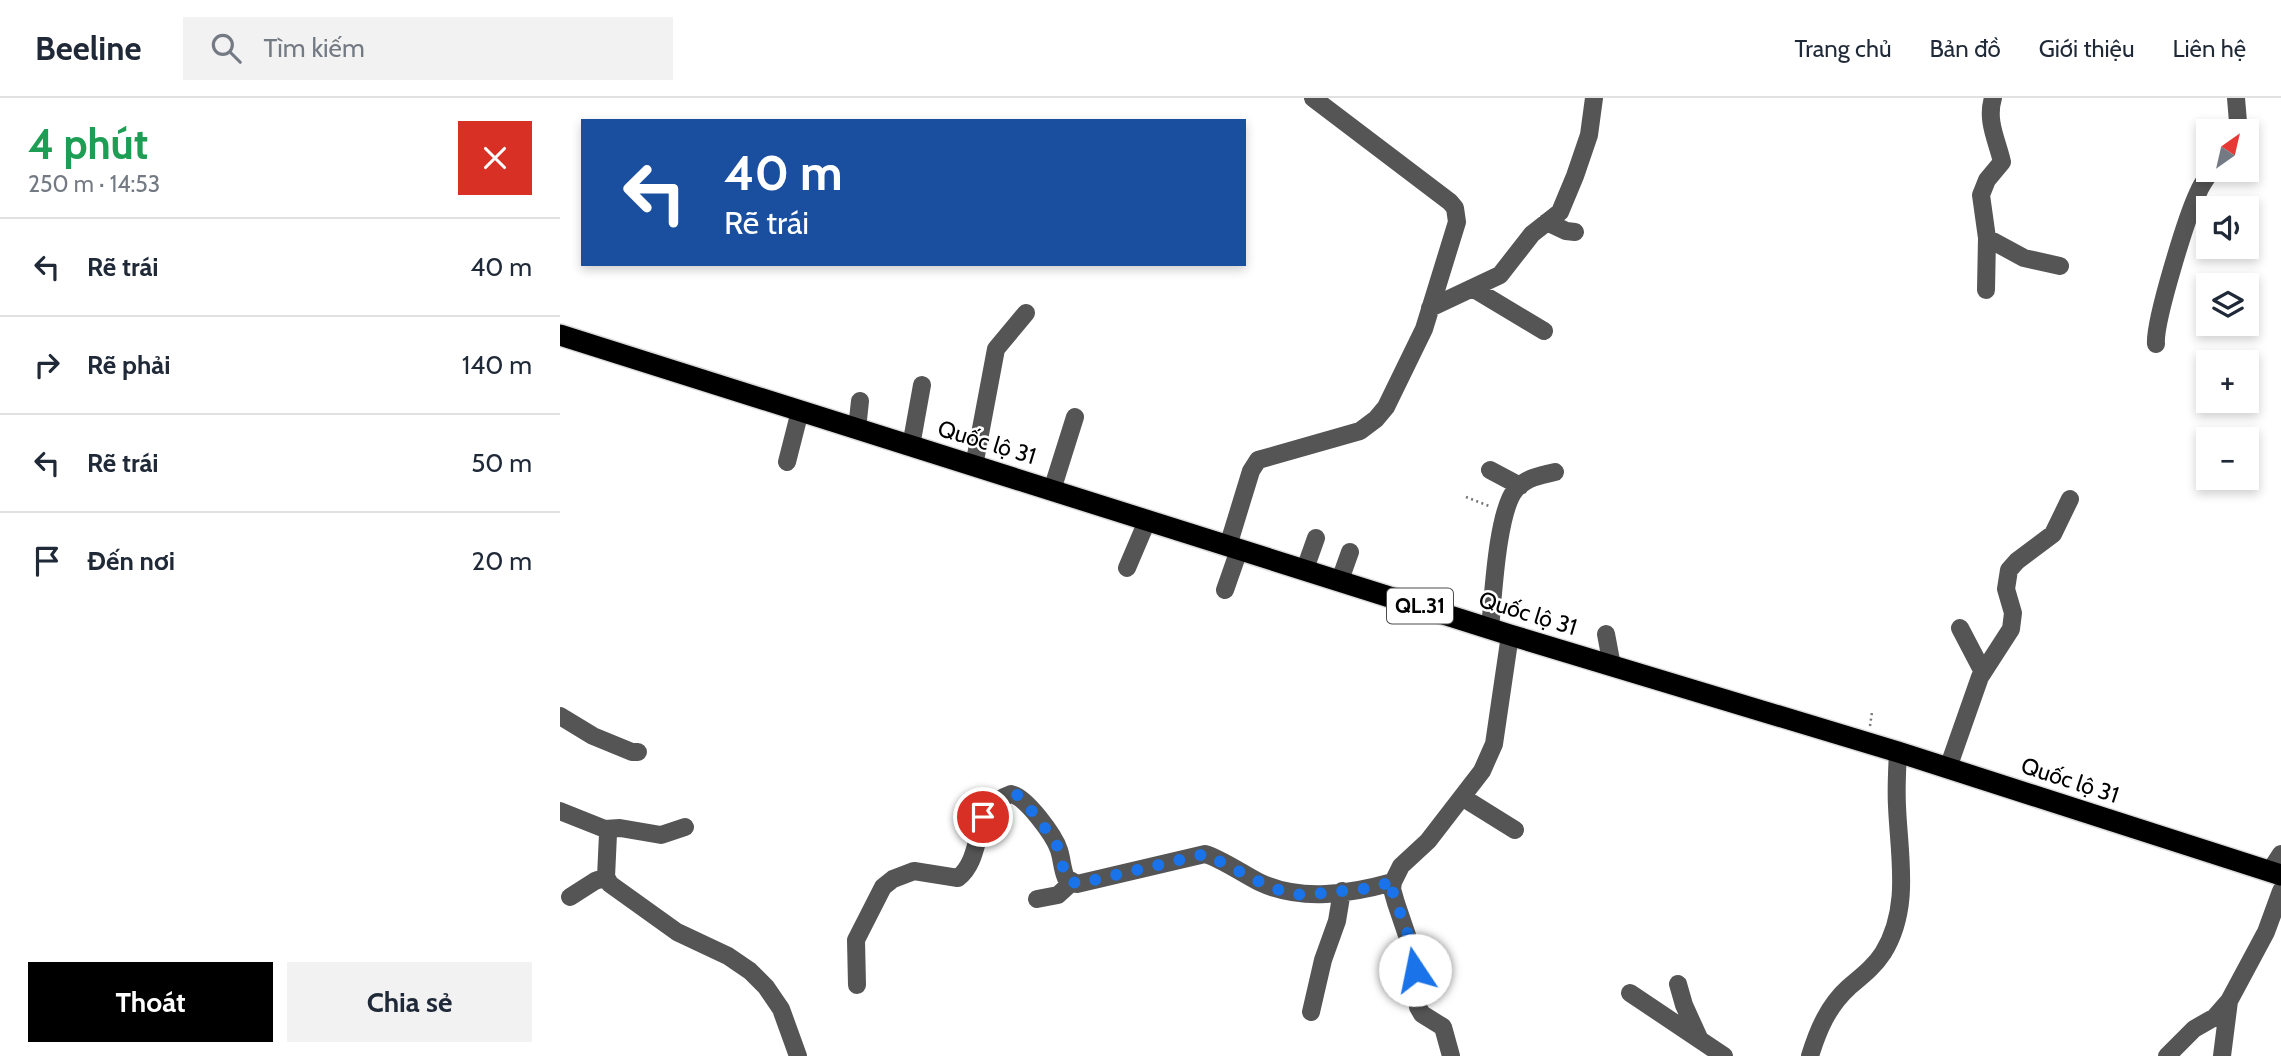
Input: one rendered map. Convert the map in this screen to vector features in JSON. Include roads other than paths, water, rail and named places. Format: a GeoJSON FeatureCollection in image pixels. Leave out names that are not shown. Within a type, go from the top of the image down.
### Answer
{"type":"FeatureCollection","features":[{"type":"Feature","properties":{"kind":"highway","name":"Quốc lộ 31"},"geometry":{"type":"LineString","coordinates":[[560,335],[1500,632],[2277,865]]}},
{"type":"Feature","properties":{"kind":"street"},"geometry":{"type":"LineString","coordinates":[[1225,590],[1253,466],[1258,460],[1360,431],[1376,419],[1395,392],[1424,329],[1457,222],[1455,208],[1450,202],[1313,98]]}},
{"type":"Feature","properties":{"kind":"street"},"geometry":{"type":"LineString","coordinates":[[1430,308],[1500,275],[1532,234],[1560,212],[1576,176],[1589,135],[1594,98]]}},
{"type":"Feature","properties":{"kind":"street"},"geometry":{"type":"LineString","coordinates":[[1986,290],[1987,238],[1981,195],[1987,180],[2001,162],[1992,132],[1993,98]]}},
{"type":"Feature","properties":{"kind":"street"},"geometry":{"type":"LineString","coordinates":[[2236,98],[2238,119]]}},
{"type":"Feature","properties":{"kind":"street"},"geometry":{"type":"LineString","coordinates":[[2156,344],[2158,326],[2176,260],[2197,193],[2204,182]]}},
{"type":"Feature","properties":{"kind":"street"},"geometry":{"type":"LineString","coordinates":[[1547,222],[1574,232]]}},
{"type":"Feature","properties":{"kind":"street"},"geometry":{"type":"LineString","coordinates":[[1987,238],[2024,258],[2060,266]]}},
{"type":"Feature","properties":{"kind":"street"},"geometry":{"type":"LineString","coordinates":[[1474,289],[1544,331]]}},
{"type":"Feature","properties":{"kind":"street"},"geometry":{"type":"LineString","coordinates":[[974,466],[996,349],[1026,313]]}},
{"type":"Feature","properties":{"kind":"street"},"geometry":{"type":"LineString","coordinates":[[911,446],[922,385]]}},
{"type":"Feature","properties":{"kind":"street"},"geometry":{"type":"LineString","coordinates":[[857,429],[860,401]]}},
{"type":"Feature","properties":{"kind":"street"},"geometry":{"type":"LineString","coordinates":[[787,462],[800,411]]}},
{"type":"Feature","properties":{"kind":"street"},"geometry":{"type":"LineString","coordinates":[[1052,489],[1075,417]]}},
{"type":"Feature","properties":{"kind":"street"},"geometry":{"type":"LineString","coordinates":[[1490,470],[1520,486]]}},
{"type":"Feature","properties":{"kind":"street"},"geometry":{"type":"LineString","coordinates":[[1451,1056],[1443,1027],[1422,1014],[1418,1007],[1413,953],[1392,890],[1401,866],[1428,841],[1482,771],[1494,744],[1505,512],[1515,490],[1520,486],[1534,477],[1555,472]]}},
{"type":"Feature","properties":{"kind":"street"},"geometry":{"type":"LineString","coordinates":[[1948,768],[1983,673],[2011,629],[2013,613],[2006,589],[2009,570],[2053,534],[2070,499]]}},
{"type":"Feature","properties":{"kind":"street"},"geometry":{"type":"LineString","coordinates":[[1127,568],[1147,521]]}},
{"type":"Feature","properties":{"kind":"street"},"geometry":{"type":"LineString","coordinates":[[1305,569],[1316,538]]}},
{"type":"Feature","properties":{"kind":"street"},"geometry":{"type":"LineString","coordinates":[[1340,580],[1350,552]]}},
{"type":"Feature","properties":{"kind":"street"},"geometry":{"type":"LineString","coordinates":[[1961,628],[1983,673]]}},
{"type":"Feature","properties":{"kind":"street"},"geometry":{"type":"LineString","coordinates":[[1606,634],[1612,666]]}},
{"type":"Feature","properties":{"kind":"street"},"geometry":{"type":"LineString","coordinates":[[560,716],[593,736],[638,752]]}},
{"type":"Feature","properties":{"kind":"street"},"geometry":{"type":"LineString","coordinates":[[1810,1056],[1814,1038],[1829,1010],[1874,966],[1884,952],[1896,923],[1901,880],[1897,804],[1898,752]]}},
{"type":"Feature","properties":{"kind":"street"},"geometry":{"type":"LineString","coordinates":[[857,985],[856,940],[883,887],[893,879],[914,872],[958,878],[967,869],[983,817],[1005,796],[1016,794],[1049,831],[1060,852],[1063,871],[1071,883]]}},
{"type":"Feature","properties":{"kind":"street"},"geometry":{"type":"LineString","coordinates":[[1462,797],[1514,830]]}},
{"type":"Feature","properties":{"kind":"street"},"geometry":{"type":"LineString","coordinates":[[560,811],[605,829],[620,828],[661,835],[685,827]]}},
{"type":"Feature","properties":{"kind":"street"},"geometry":{"type":"LineString","coordinates":[[605,829],[608,834],[606,877],[610,884],[677,932],[728,956],[750,971],[766,987],[780,1009],[798,1056]]}},
{"type":"Feature","properties":{"kind":"street"},"geometry":{"type":"LineString","coordinates":[[1037,899],[1058,895],[1071,883],[1083,884],[1205,854],[1287,893],[1304,895],[1372,888],[1394,881]]}},
{"type":"Feature","properties":{"kind":"street"},"geometry":{"type":"LineString","coordinates":[[570,897],[606,877]]}},
{"type":"Feature","properties":{"kind":"street"},"geometry":{"type":"LineString","coordinates":[[1311,1012],[1323,960],[1338,921],[1342,891]]}},
{"type":"Feature","properties":{"kind":"street"},"geometry":{"type":"LineString","coordinates":[[2166,1056],[2194,1029],[2216,1017],[2229,1001],[2266,932],[2281,891]]}},
{"type":"Feature","properties":{"kind":"street"},"geometry":{"type":"LineString","coordinates":[[1678,984],[1684,1006],[1699,1038]]}},
{"type":"Feature","properties":{"kind":"street"},"geometry":{"type":"LineString","coordinates":[[1630,993],[1724,1056]]}},
{"type":"Feature","properties":{"kind":"street"},"geometry":{"type":"LineString","coordinates":[[2222,1056],[2229,1001]]}}]}
